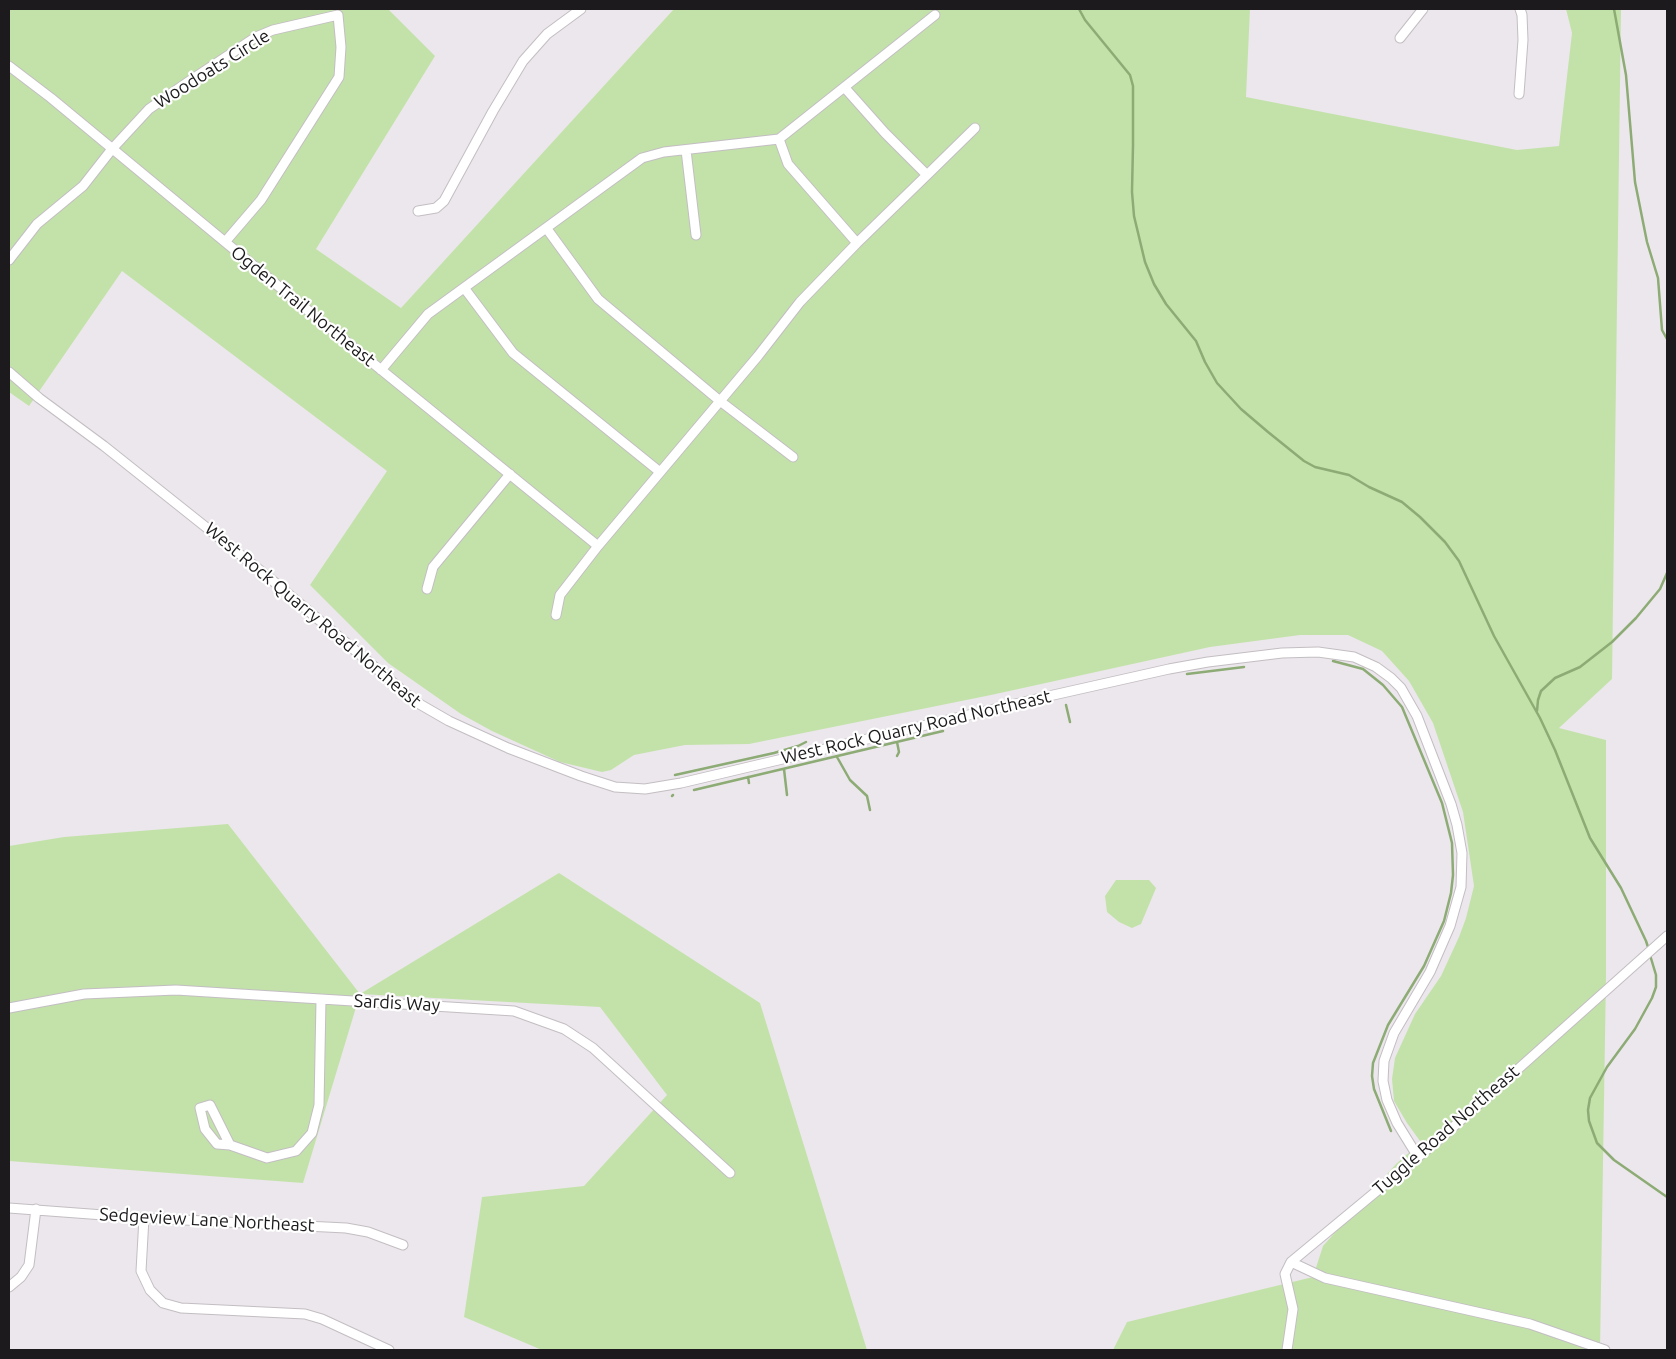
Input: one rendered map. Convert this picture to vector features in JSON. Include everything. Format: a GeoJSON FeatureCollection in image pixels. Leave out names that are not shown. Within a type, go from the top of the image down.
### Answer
{"type":"FeatureCollection","features":[{"type":"Feature","properties":{"kind":"street"},"geometry":{"type":"LineString","coordinates":[[418,211],[436,208],[444,201],[523,61],[547,34],[580,9]]}},
{"type":"Feature","properties":{"kind":"street"},"geometry":{"type":"LineString","coordinates":[[1400,38],[1423,9]]}},
{"type":"Feature","properties":{"kind":"street"},"geometry":{"type":"LineString","coordinates":[[1519,94],[1523,40],[1520,9]]}},
{"type":"Feature","properties":{"kind":"street","name":"Woodoats Circle"},"geometry":{"type":"LineString","coordinates":[[9,260],[37,224],[83,186],[112,149],[149,109],[256,37],[273,30],[338,15],[341,47],[339,77],[261,200],[225,242]]}},
{"type":"Feature","properties":{"kind":"street"},"geometry":{"type":"LineString","coordinates":[[381,370],[428,314],[465,289],[615,176],[642,158],[664,152],[779,139],[936,15]]}},
{"type":"Feature","properties":{"kind":"street","name":"Ogden Trail Northeast"},"geometry":{"type":"LineString","coordinates":[[9,66],[52,98],[225,242],[598,546]]}},
{"type":"Feature","properties":{"kind":"street"},"geometry":{"type":"LineString","coordinates":[[845,88],[885,133],[927,175]]}},
{"type":"Feature","properties":{"kind":"street"},"geometry":{"type":"LineString","coordinates":[[556,615],[560,595],[598,546],[758,356],[800,302],[974,128]]}},
{"type":"Feature","properties":{"kind":"street"},"geometry":{"type":"LineString","coordinates":[[779,139],[788,164],[857,243]]}},
{"type":"Feature","properties":{"kind":"street"},"geometry":{"type":"LineString","coordinates":[[686,150],[696,235]]}},
{"type":"Feature","properties":{"kind":"street"},"geometry":{"type":"LineString","coordinates":[[547,228],[598,299],[720,401],[793,457]]}},
{"type":"Feature","properties":{"kind":"street"},"geometry":{"type":"LineString","coordinates":[[465,289],[513,353],[660,472]]}},
{"type":"Feature","properties":{"kind":"street","name":"West Rock Quarry Road Northeast"},"geometry":{"type":"LineString","coordinates":[[9,372],[39,398],[206,526],[416,702],[450,721],[508,748],[615,787],[645,789],[681,783],[1049,696],[1208,662],[1282,653],[1318,652],[1354,657],[1376,667],[1401,688],[1417,716],[1451,804],[1462,853],[1461,887],[1450,926],[1430,972],[1394,1033],[1384,1061],[1383,1081],[1390,1108],[1400,1130],[1418,1157]]}},
{"type":"Feature","properties":{"kind":"street","name":"West Rock Quarry Road Northeast"},"geometry":{"type":"LineString","coordinates":[[9,380],[39,398]]}},
{"type":"Feature","properties":{"kind":"street"},"geometry":{"type":"LineString","coordinates":[[427,589],[433,567],[510,474]]}},
{"type":"Feature","properties":{"kind":"street","name":"Tuggle Road Northeast"},"geometry":{"type":"LineString","coordinates":[[1291,1262],[1418,1157],[1667,936]]}},
{"type":"Feature","properties":{"kind":"street","name":"Sardis Way"},"geometry":{"type":"LineString","coordinates":[[9,1008],[84,994],[176,990],[514,1011],[564,1030],[593,1048],[730,1173]]}},
{"type":"Feature","properties":{"kind":"street"},"geometry":{"type":"LineString","coordinates":[[230,1145],[267,1158],[296,1150],[312,1132],[319,1105],[321,1000]]}},
{"type":"Feature","properties":{"kind":"street","name":"Sedgeview Lane Northeast"},"geometry":{"type":"LineString","coordinates":[[9,1208],[144,1218],[346,1228],[368,1232],[403,1246]]}},
{"type":"Feature","properties":{"kind":"street"},"geometry":{"type":"LineString","coordinates":[[9,1286],[21,1277],[29,1265],[36,1209]]}},
{"type":"Feature","properties":{"kind":"street"},"geometry":{"type":"LineString","coordinates":[[144,1218],[142,1271],[150,1290],[164,1303],[181,1308],[305,1314],[322,1319],[389,1350]]}},
{"type":"Feature","properties":{"kind":"street"},"geometry":{"type":"LineString","coordinates":[[1287,1350],[1293,1309],[1285,1274],[1291,1262],[1325,1278],[1530,1324],[1605,1350]]}},
{"type":"Feature","properties":{"kind":"green space"},"geometry":{"type":"Polygon","coordinates":[[[9,9],[388,9],[435,56],[316,249],[401,308],[674,9],[1250,9],[1246,97],[1517,150],[1559,146],[1572,33],[1566,9],[1621,9],[1612,679],[1559,728],[1606,740],[1606,976],[1600,1350],[1113,1350],[1127,1322],[1313,1277],[1323,1246],[1396,1164],[1419,1144],[1420,1141],[1394,1101],[1392,1079],[1395,1058],[1415,1014],[1441,976],[1459,937],[1474,886],[1463,812],[1433,723],[1409,681],[1382,651],[1348,635],[1300,635],[1210,647],[991,695],[749,744],[685,745],[634,755],[611,770],[602,772],[560,762],[492,731],[461,714],[388,663],[310,585],[387,471],[122,271],[29,406],[9,392],[9,9]]]}},
{"type":"Feature","properties":{"kind":"green space"},"geometry":{"type":"Polygon","coordinates":[[[228,824],[360,994],[303,1183],[9,1161],[9,846],[64,837],[228,824]]]}},
{"type":"Feature","properties":{"kind":"green space"},"geometry":{"type":"Polygon","coordinates":[[[559,873],[760,1003],[867,1350],[542,1350],[464,1317],[482,1197],[584,1186],[667,1095],[600,1007],[360,994],[559,873]]]}},
{"type":"Feature","properties":{"kind":"green space"},"geometry":{"type":"Polygon","coordinates":[[[1116,880],[1149,880],[1156,888],[1141,924],[1132,928],[1119,922],[1107,912],[1105,896],[1116,880]]]}},
{"type":"Feature","properties":{"kind":"waterway"},"geometry":{"type":"LineString","coordinates":[[1079,9],[1085,20],[1130,75],[1133,86],[1132,192],[1134,216],[1145,262],[1154,284],[1166,304],[1196,341],[1217,383],[1241,409],[1304,461],[1315,467],[1349,475],[1369,487],[1402,502],[1445,542],[1459,561],[1494,636],[1540,718],[1555,750],[1590,838],[1621,888],[1649,950]]}},
{"type":"Feature","properties":{"kind":"waterway"},"geometry":{"type":"LineString","coordinates":[[1614,9],[1626,75],[1635,182],[1647,242],[1658,278],[1662,330],[1667,339]]}},
{"type":"Feature","properties":{"kind":"waterway"},"geometry":{"type":"LineString","coordinates":[[1537,711],[1541,691],[1555,678],[1580,667],[1612,642],[1636,618],[1660,589],[1667,573]]}},
{"type":"Feature","properties":{"kind":"waterway"},"geometry":{"type":"LineString","coordinates":[[1333,661],[1363,669],[1383,685],[1402,707],[1442,803],[1452,843],[1453,875],[1444,921],[1424,966],[1388,1025],[1373,1063],[1374,1089],[1391,1131]]}},
{"type":"Feature","properties":{"kind":"waterway"},"geometry":{"type":"LineString","coordinates":[[1187,674],[1244,667]]}},
{"type":"Feature","properties":{"kind":"waterway"},"geometry":{"type":"LineString","coordinates":[[1066,705],[1070,722]]}},
{"type":"Feature","properties":{"kind":"waterway"},"geometry":{"type":"LineString","coordinates":[[694,790],[943,731]]}},
{"type":"Feature","properties":{"kind":"waterway"},"geometry":{"type":"LineString","coordinates":[[675,775],[774,753],[806,742]]}},
{"type":"Feature","properties":{"kind":"waterway"},"geometry":{"type":"LineString","coordinates":[[897,742],[899,752],[897,756]]}},
{"type":"Feature","properties":{"kind":"waterway"},"geometry":{"type":"LineString","coordinates":[[837,757],[850,780],[867,796],[870,810]]}},
{"type":"Feature","properties":{"kind":"waterway"},"geometry":{"type":"LineString","coordinates":[[784,769],[787,795]]}},
{"type":"Feature","properties":{"kind":"waterway"},"geometry":{"type":"LineString","coordinates":[[748,777],[749,783]]}},
{"type":"Feature","properties":{"kind":"waterway"},"geometry":{"type":"LineString","coordinates":[[1650,955],[1656,975],[1656,987],[1652,998],[1635,1029],[1607,1067],[1590,1098],[1588,1110],[1589,1121],[1597,1143],[1614,1160],[1667,1197]]}}]}
